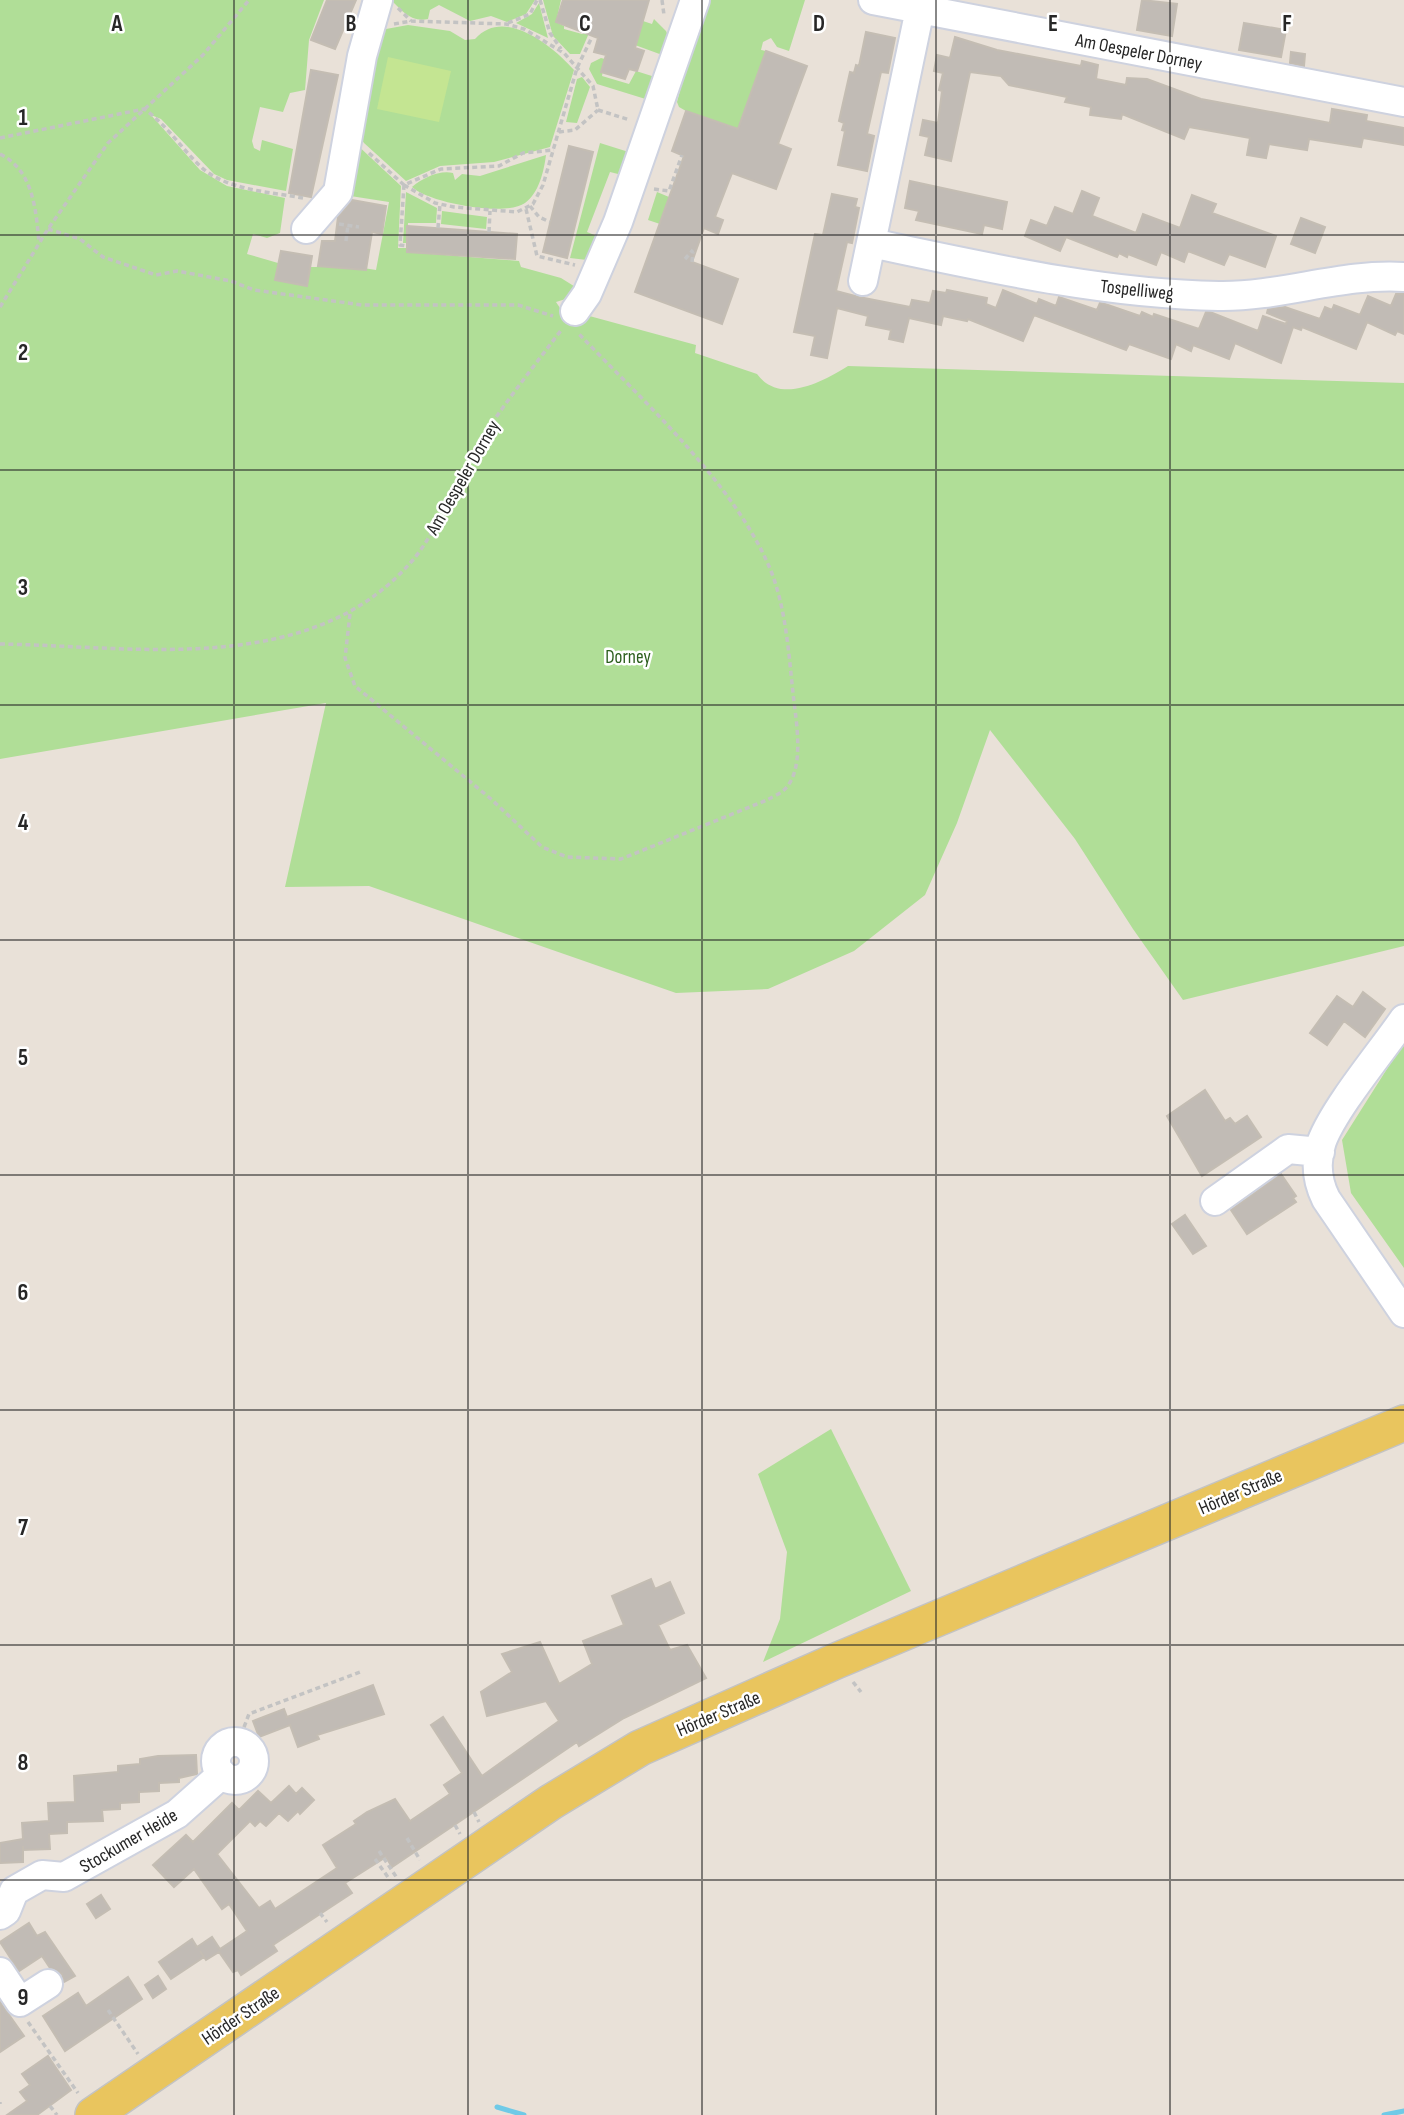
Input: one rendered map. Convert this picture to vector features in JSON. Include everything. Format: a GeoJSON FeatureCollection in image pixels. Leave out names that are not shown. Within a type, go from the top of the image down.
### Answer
{"type":"FeatureCollection","features":[{"type":"Feature","properties":{"kind":"main road","name":"Hörder Straße"},"geometry":{"type":"LineString","coordinates":[[88,2108],[551,1802],[640,1748],[836,1661],[1404,1423]]}},
{"type":"Feature","properties":{"kind":"street"},"geometry":{"type":"LineString","coordinates":[[306,229],[338,192],[370,29],[379,0]]}},
{"type":"Feature","properties":{"kind":"street"},"geometry":{"type":"LineString","coordinates":[[571,316],[597,270],[653,129],[695,0]]}},
{"type":"Feature","properties":{"kind":"street","name":"Am Oespeler Dorney"},"geometry":{"type":"LineString","coordinates":[[873,0],[920,9],[996,12],[1404,102]]}},
{"type":"Feature","properties":{"kind":"street"},"geometry":{"type":"LineString","coordinates":[[863,281],[920,9]]}},
{"type":"Feature","properties":{"kind":"street","name":"Tospelliweg"},"geometry":{"type":"LineString","coordinates":[[871,243],[1004,271],[1171,293],[1250,296],[1358,278],[1404,277]]}},
{"type":"Feature","properties":{"kind":"street"},"geometry":{"type":"LineString","coordinates":[[1404,1019],[1332,1123],[1320,1152],[1318,1179],[1326,1199],[1404,1313]]}},
{"type":"Feature","properties":{"kind":"street"},"geometry":{"type":"LineString","coordinates":[[1215,1201],[1288,1149],[1320,1152]]}},
{"type":"Feature","properties":{"kind":"street","name":"Stockumer Heide"},"geometry":{"type":"LineString","coordinates":[[0,1915],[6,1911],[14,1891],[42,1875],[64,1877],[177,1814],[222,1774],[239,1780],[252,1770],[254,1760],[251,1751],[238,1743]]}},
{"type":"Feature","properties":{"kind":"street"},"geometry":{"type":"LineString","coordinates":[[0,1972],[20,2003],[48,1984]]}},
{"type":"Feature","properties":{"kind":"path"},"geometry":{"type":"LineString","coordinates":[[0,307],[48,229],[108,143],[203,55],[249,0]]}},
{"type":"Feature","properties":{"kind":"path"},"geometry":{"type":"LineString","coordinates":[[506,24],[530,14],[538,0]]}},
{"type":"Feature","properties":{"kind":"path"},"geometry":{"type":"LineString","coordinates":[[538,0],[550,33],[593,86],[598,110]]}},
{"type":"Feature","properties":{"kind":"path"},"geometry":{"type":"LineString","coordinates":[[370,29],[411,21],[506,24],[540,37],[564,53]]}},
{"type":"Feature","properties":{"kind":"path"},"geometry":{"type":"LineString","coordinates":[[349,134],[418,196],[440,204],[517,212],[528,207],[543,185],[577,68],[592,37]]}},
{"type":"Feature","properties":{"kind":"path"},"geometry":{"type":"LineString","coordinates":[[0,138],[144,109]]}},
{"type":"Feature","properties":{"kind":"path"},"geometry":{"type":"LineString","coordinates":[[144,109],[160,120],[202,168],[228,184],[288,196]]}},
{"type":"Feature","properties":{"kind":"path"},"geometry":{"type":"LineString","coordinates":[[598,110],[653,129]]}},
{"type":"Feature","properties":{"kind":"path"},"geometry":{"type":"LineString","coordinates":[[559,132],[575,130],[598,110]]}},
{"type":"Feature","properties":{"kind":"path"},"geometry":{"type":"LineString","coordinates":[[404,186],[441,169],[499,166],[523,153],[554,150]]}},
{"type":"Feature","properties":{"kind":"path"},"geometry":{"type":"LineString","coordinates":[[0,154],[16,162],[26,177],[37,214],[39,244]]}},
{"type":"Feature","properties":{"kind":"path"},"geometry":{"type":"LineString","coordinates":[[661,192],[669,191],[682,155]]}},
{"type":"Feature","properties":{"kind":"path"},"geometry":{"type":"LineString","coordinates":[[404,186],[400,246],[407,246]]}},
{"type":"Feature","properties":{"kind":"path"},"geometry":{"type":"LineString","coordinates":[[438,229],[440,204]]}},
{"type":"Feature","properties":{"kind":"path"},"geometry":{"type":"LineString","coordinates":[[528,207],[537,256],[597,270]]}},
{"type":"Feature","properties":{"kind":"path"},"geometry":{"type":"LineString","coordinates":[[528,207],[544,221],[550,222]]}},
{"type":"Feature","properties":{"kind":"path"},"geometry":{"type":"LineString","coordinates":[[489,232],[490,211]]}},
{"type":"Feature","properties":{"kind":"path"},"geometry":{"type":"LineString","coordinates":[[345,241],[349,225],[359,226]]}},
{"type":"Feature","properties":{"kind":"path"},"geometry":{"type":"LineString","coordinates":[[48,229],[80,239],[103,257],[156,275],[177,271],[231,281],[254,290],[362,305],[518,305],[571,316],[722,487],[751,530],[767,562],[786,630],[797,727],[794,773],[785,789],[767,800],[621,859],[567,857],[542,847],[491,799],[355,686],[345,658],[350,614]]}},
{"type":"Feature","properties":{"kind":"path"},"geometry":{"type":"LineString","coordinates":[[685,260],[693,250],[692,262]]}},
{"type":"Feature","properties":{"kind":"path","name":"Am Oespeler Dorney"},"geometry":{"type":"LineString","coordinates":[[0,644],[185,650],[232,646],[284,636],[350,614],[390,584],[414,559],[480,442],[571,316]]}},
{"type":"Feature","properties":{"kind":"path"},"geometry":{"type":"LineString","coordinates":[[238,1743],[249,1714],[363,1671]]}},
{"type":"Feature","properties":{"kind":"path"},"geometry":{"type":"LineString","coordinates":[[407,1838],[422,1865]]}},
{"type":"Feature","properties":{"kind":"path"},"geometry":{"type":"LineString","coordinates":[[379,1851],[399,1880]]}},
{"type":"Feature","properties":{"kind":"path"},"geometry":{"type":"LineString","coordinates":[[375,1859],[393,1884]]}},
{"type":"Feature","properties":{"kind":"path"},"geometry":{"type":"LineString","coordinates":[[320,1913],[330,1927]]}},
{"type":"Feature","properties":{"kind":"path"},"geometry":{"type":"LineString","coordinates":[[20,2003],[22,2013],[88,2108]]}},
{"type":"Feature","properties":{"kind":"path"},"geometry":{"type":"LineString","coordinates":[[108,2010],[141,2059]]}},
{"type":"Feature","properties":{"kind":"path"},"geometry":{"type":"LineString","coordinates":[[50,2106],[57,2115]]}},
{"type":"Feature","properties":{"kind":"green space","name":"Dorney"},"geometry":{"type":"Polygon","coordinates":[[[0,0],[324,0],[309,40],[305,90],[290,93],[283,112],[260,107],[252,141],[254,148],[260,151],[262,140],[293,149],[286,191],[227,180],[214,174],[161,119],[151,115],[200,170],[227,186],[285,198],[280,233],[267,238],[253,234],[247,254],[278,263],[276,278],[306,286],[310,267],[357,267],[376,270],[389,202],[344,195],[353,141],[401,186],[398,248],[407,248],[407,252],[519,261],[521,267],[561,278],[585,293],[556,302],[560,308],[696,345],[695,353],[757,374],[766,383],[777,388],[801,388],[814,384],[848,366],[1404,383],[1404,946],[1183,1000],[1075,839],[990,730],[957,823],[925,895],[854,951],[768,989],[676,993],[369,886],[285,887],[326,703],[0,759],[0,0]]]}},
{"type":"Feature","properties":{"kind":"green space"},"geometry":{"type":"Polygon","coordinates":[[[391,0],[535,0],[526,14],[507,22],[491,16],[470,21],[439,5],[430,10],[428,19],[422,20],[408,15],[391,0]]]}},
{"type":"Feature","properties":{"kind":"green space"},"geometry":{"type":"Polygon","coordinates":[[[543,0],[561,0],[556,22],[564,26],[564,29],[589,33],[580,54],[570,54],[553,36],[543,0]]]}},
{"type":"Feature","properties":{"kind":"green space"},"geometry":{"type":"Polygon","coordinates":[[[711,0],[805,0],[789,51],[777,47],[771,38],[763,42],[761,50],[766,51],[738,129],[686,111],[679,107],[677,102],[703,5],[711,0]]]}},
{"type":"Feature","properties":{"kind":"green space"},"geometry":{"type":"Polygon","coordinates":[[[539,3],[548,38],[516,23],[532,14],[539,3]]]}},
{"type":"Feature","properties":{"kind":"green space"},"geometry":{"type":"Polygon","coordinates":[[[654,19],[666,31],[672,45],[665,56],[635,45],[643,21],[652,24],[654,19]]]}},
{"type":"Feature","properties":{"kind":"green space"},"geometry":{"type":"Polygon","coordinates":[[[408,25],[450,31],[465,40],[475,39],[487,30],[514,28],[528,33],[554,50],[574,70],[550,147],[494,162],[440,166],[406,181],[364,143],[357,132],[375,31],[408,25]]]}},
{"type":"Feature","properties":{"kind":"green space"},"geometry":{"type":"Polygon","coordinates":[[[388,57],[451,71],[439,122],[377,109],[388,57]]]}},
{"type":"Feature","properties":{"kind":"green space"},"geometry":{"type":"Polygon","coordinates":[[[605,59],[602,76],[629,84],[636,71],[655,77],[652,101],[597,84],[589,69],[591,63],[605,59]]]}},
{"type":"Feature","properties":{"kind":"green space"},"geometry":{"type":"Polygon","coordinates":[[[582,77],[590,87],[577,123],[566,122],[577,79],[582,77]]]}},
{"type":"Feature","properties":{"kind":"green space"},"geometry":{"type":"Polygon","coordinates":[[[600,143],[635,154],[626,176],[610,172],[587,232],[604,239],[587,260],[570,258],[600,143]]]}},
{"type":"Feature","properties":{"kind":"green space"},"geometry":{"type":"Polygon","coordinates":[[[546,155],[534,194],[525,203],[515,207],[485,208],[450,203],[412,187],[437,174],[453,173],[455,180],[462,174],[480,176],[546,155]]]}},
{"type":"Feature","properties":{"kind":"green space"},"geometry":{"type":"Polygon","coordinates":[[[406,192],[437,208],[436,223],[408,223],[407,243],[403,243],[406,192]]]}},
{"type":"Feature","properties":{"kind":"green space"},"geometry":{"type":"Polygon","coordinates":[[[657,192],[669,197],[660,224],[648,220],[657,192]]]}},
{"type":"Feature","properties":{"kind":"green space"},"geometry":{"type":"Polygon","coordinates":[[[442,211],[487,217],[486,229],[441,224],[442,211]]]}},
{"type":"Feature","properties":{"kind":"green space"},"geometry":{"type":"Polygon","coordinates":[[[1404,1042],[1404,1268],[1351,1193],[1342,1140],[1404,1042]]]}},
{"type":"Feature","properties":{"kind":"green space"},"geometry":{"type":"Polygon","coordinates":[[[831,1429],[911,1591],[763,1662],[780,1619],[787,1552],[758,1474],[831,1429]]]}},
{"type":"Feature","properties":{"kind":"building"},"geometry":{"type":"Polygon","coordinates":[[[327,0],[356,0],[335,49],[311,40],[327,0]]]}},
{"type":"Feature","properties":{"kind":"building"},"geometry":{"type":"Polygon","coordinates":[[[563,0],[649,0],[635,48],[644,51],[637,71],[629,69],[625,79],[601,72],[606,55],[594,52],[598,38],[556,22],[563,0]]]}},
{"type":"Feature","properties":{"kind":"building"},"geometry":{"type":"Polygon","coordinates":[[[1142,0],[1177,4],[1172,36],[1137,30],[1142,0]]]}},
{"type":"Feature","properties":{"kind":"building"},"geometry":{"type":"Polygon","coordinates":[[[1244,23],[1286,30],[1281,57],[1239,50],[1244,23]]]}},
{"type":"Feature","properties":{"kind":"building"},"geometry":{"type":"Polygon","coordinates":[[[866,32],[895,38],[888,73],[881,72],[867,134],[874,136],[867,171],[838,165],[845,131],[842,130],[844,123],[839,121],[850,72],[854,73],[856,65],[859,66],[866,32]]]}},
{"type":"Feature","properties":{"kind":"building"},"geometry":{"type":"Polygon","coordinates":[[[955,37],[997,50],[1081,66],[1082,61],[1098,65],[1096,79],[1126,85],[1127,78],[1147,79],[1201,99],[1330,123],[1332,109],[1367,115],[1366,121],[1404,128],[1404,145],[1363,138],[1361,147],[1309,139],[1307,150],[1269,144],[1266,158],[1247,155],[1250,138],[1189,127],[1184,139],[1122,114],[1121,119],[1090,115],[1091,107],[1065,102],[1067,97],[1009,85],[1001,76],[970,72],[951,161],[925,155],[929,137],[920,135],[923,120],[938,123],[942,91],[939,90],[943,73],[934,71],[937,55],[950,58],[955,37]]]}},
{"type":"Feature","properties":{"kind":"building"},"geometry":{"type":"Polygon","coordinates":[[[766,51],[807,66],[778,144],[791,149],[776,189],[732,173],[715,217],[723,220],[718,234],[704,228],[692,262],[738,279],[722,324],[635,292],[684,156],[672,151],[686,111],[738,129],[766,51]]]}},
{"type":"Feature","properties":{"kind":"building"},"geometry":{"type":"Polygon","coordinates":[[[1291,52],[1305,54],[1304,66],[1290,63],[1291,52]]]}},
{"type":"Feature","properties":{"kind":"building"},"geometry":{"type":"Polygon","coordinates":[[[311,70],[338,75],[311,197],[289,193],[311,70]]]}},
{"type":"Feature","properties":{"kind":"building"},"geometry":{"type":"Polygon","coordinates":[[[569,146],[593,152],[567,258],[543,252],[569,146]]]}},
{"type":"Feature","properties":{"kind":"building"},"geometry":{"type":"Polygon","coordinates":[[[910,181],[1007,202],[1002,229],[984,225],[982,234],[916,220],[919,211],[905,208],[910,181]]]}},
{"type":"Feature","properties":{"kind":"building"},"geometry":{"type":"Polygon","coordinates":[[[1082,191],[1099,198],[1092,216],[1136,233],[1143,214],[1180,228],[1192,195],[1216,204],[1212,213],[1276,236],[1265,267],[1229,254],[1224,265],[1188,251],[1184,262],[1161,252],[1156,265],[1128,254],[1127,257],[1119,253],[1117,257],[1066,237],[1060,251],[1025,236],[1031,220],[1047,226],[1055,207],[1073,214],[1082,191]]]}},
{"type":"Feature","properties":{"kind":"building"},"geometry":{"type":"Polygon","coordinates":[[[832,194],[857,199],[855,207],[859,208],[852,243],[847,242],[836,291],[859,297],[910,307],[912,300],[930,303],[933,291],[946,293],[947,290],[987,298],[986,304],[996,308],[1003,290],[1037,304],[1039,299],[1056,306],[1059,297],[1097,310],[1100,303],[1140,316],[1142,312],[1153,317],[1154,314],[1199,329],[1206,312],[1210,312],[1258,331],[1263,316],[1286,324],[1287,321],[1267,313],[1268,309],[1285,307],[1320,319],[1325,307],[1332,310],[1334,305],[1360,315],[1368,296],[1391,306],[1396,294],[1404,294],[1404,334],[1397,331],[1395,335],[1367,322],[1356,349],[1302,327],[1301,330],[1293,327],[1281,363],[1235,343],[1229,359],[1193,345],[1191,351],[1176,344],[1171,359],[1129,344],[1126,350],[1034,315],[1023,341],[968,319],[967,321],[943,316],[941,325],[909,318],[903,342],[889,339],[891,330],[866,325],[868,316],[837,308],[827,358],[811,355],[815,336],[794,332],[815,234],[823,235],[832,194]]]}},
{"type":"Feature","properties":{"kind":"building"},"geometry":{"type":"Polygon","coordinates":[[[352,200],[386,206],[382,234],[372,232],[366,270],[318,266],[322,241],[335,241],[338,217],[352,200]]]}},
{"type":"Feature","properties":{"kind":"building"},"geometry":{"type":"Polygon","coordinates":[[[1301,218],[1325,227],[1315,253],[1291,244],[1301,218]]]}},
{"type":"Feature","properties":{"kind":"building"},"geometry":{"type":"Polygon","coordinates":[[[407,226],[517,234],[515,259],[407,252],[407,226]]]}},
{"type":"Feature","properties":{"kind":"building"},"geometry":{"type":"Polygon","coordinates":[[[281,251],[312,256],[307,286],[275,280],[281,251]]]}},
{"type":"Feature","properties":{"kind":"building"},"geometry":{"type":"Polygon","coordinates":[[[1363,992],[1385,1009],[1365,1037],[1344,1021],[1327,1045],[1310,1033],[1337,996],[1353,1007],[1363,992]]]}},
{"type":"Feature","properties":{"kind":"building"},"geometry":{"type":"Polygon","coordinates":[[[1205,1090],[1225,1121],[1230,1118],[1235,1124],[1247,1116],[1261,1137],[1202,1176],[1167,1116],[1205,1090]]]}},
{"type":"Feature","properties":{"kind":"building"},"geometry":{"type":"Polygon","coordinates":[[[1281,1174],[1296,1196],[1293,1198],[1296,1202],[1247,1234],[1231,1210],[1281,1174]]]}},
{"type":"Feature","properties":{"kind":"building"},"geometry":{"type":"Polygon","coordinates":[[[1185,1215],[1206,1246],[1193,1254],[1172,1224],[1185,1215]]]}},
{"type":"Feature","properties":{"kind":"building"},"geometry":{"type":"Polygon","coordinates":[[[651,1579],[655,1589],[670,1582],[684,1613],[658,1625],[670,1650],[687,1645],[706,1678],[624,1718],[579,1746],[577,1742],[392,1867],[386,1857],[345,1883],[352,1893],[273,1945],[277,1951],[241,1975],[238,1970],[233,1972],[219,1952],[206,1960],[204,1957],[171,1979],[159,1962],[192,1939],[197,1947],[212,1937],[220,1949],[247,1931],[229,1904],[222,1909],[194,1869],[174,1887],[153,1865],[186,1835],[193,1842],[232,1803],[239,1810],[258,1791],[271,1803],[289,1786],[296,1794],[302,1788],[314,1800],[300,1814],[298,1811],[288,1821],[279,1813],[266,1826],[260,1821],[255,1826],[250,1821],[217,1854],[259,1908],[270,1901],[275,1909],[337,1868],[323,1845],[356,1824],[354,1821],[367,1812],[395,1799],[410,1821],[450,1794],[444,1785],[462,1773],[431,1725],[443,1717],[482,1776],[559,1721],[546,1701],[487,1716],[481,1692],[512,1672],[502,1654],[540,1642],[559,1684],[592,1664],[583,1641],[624,1625],[612,1596],[651,1579]]]}},
{"type":"Feature","properties":{"kind":"building"},"geometry":{"type":"Polygon","coordinates":[[[373,1685],[384,1714],[317,1735],[319,1739],[298,1747],[290,1725],[259,1737],[253,1721],[284,1709],[287,1717],[373,1685]]]}},
{"type":"Feature","properties":{"kind":"building"},"geometry":{"type":"Polygon","coordinates":[[[196,1755],[197,1774],[179,1778],[179,1782],[159,1783],[159,1791],[139,1792],[139,1802],[120,1803],[120,1809],[102,1810],[103,1821],[67,1822],[67,1833],[49,1834],[50,1849],[23,1850],[23,1862],[0,1863],[0,1843],[23,1839],[22,1823],[49,1821],[48,1803],[75,1802],[74,1776],[118,1772],[118,1766],[140,1764],[140,1759],[196,1755]]]}},
{"type":"Feature","properties":{"kind":"building"},"geometry":{"type":"Polygon","coordinates":[[[101,1895],[110,1909],[96,1918],[87,1904],[101,1895]]]}},
{"type":"Feature","properties":{"kind":"building"},"geometry":{"type":"Polygon","coordinates":[[[29,1923],[37,1936],[45,1932],[75,1976],[64,1982],[62,1974],[50,1968],[42,1956],[19,1971],[0,1942],[29,1923]]]}},
{"type":"Feature","properties":{"kind":"building"},"geometry":{"type":"Polygon","coordinates":[[[158,1976],[166,1989],[153,1998],[145,1985],[158,1976]]]}},
{"type":"Feature","properties":{"kind":"building"},"geometry":{"type":"Polygon","coordinates":[[[128,1977],[142,1999],[65,2051],[43,2016],[78,1993],[86,2006],[128,1977]]]}},
{"type":"Feature","properties":{"kind":"building"},"geometry":{"type":"Polygon","coordinates":[[[0,2002],[24,2036],[0,2052],[0,2002]]]}},
{"type":"Feature","properties":{"kind":"building"},"geometry":{"type":"Polygon","coordinates":[[[48,2056],[71,2090],[37,2115],[7,2115],[27,2101],[20,2092],[30,2085],[22,2074],[48,2056]]]}},
{"type":"Feature","properties":{"kind":"waterway"},"geometry":{"type":"LineString","coordinates":[[497,2107],[524,2115]]}},
{"type":"Feature","properties":{"kind":"waterway"},"geometry":{"type":"LineString","coordinates":[[1384,2115],[1404,2111]]}}]}
